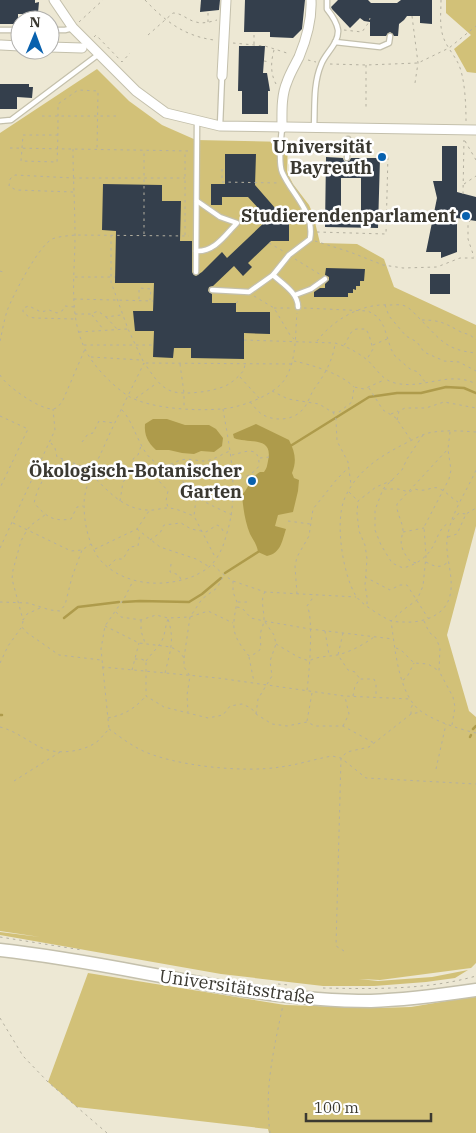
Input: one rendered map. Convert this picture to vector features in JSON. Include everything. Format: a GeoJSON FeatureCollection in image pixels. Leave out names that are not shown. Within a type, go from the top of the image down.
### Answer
{"type":"FeatureCollection","features":[{"type":"Feature","properties":{"kind":"main road","name":"Universitätsstraße"},"geometry":{"type":"LineString","coordinates":[[0,950],[38,954],[199,983],[289,990],[333,999],[401,1000],[476,990]]}},
{"type":"Feature","properties":{"kind":"street"},"geometry":{"type":"LineString","coordinates":[[54,0],[85,45],[99,54],[136,92],[166,113],[220,126],[314,129],[476,130]]}},
{"type":"Feature","properties":{"kind":"street"},"geometry":{"type":"LineString","coordinates":[[222,76],[226,0]]}},
{"type":"Feature","properties":{"kind":"street"},"geometry":{"type":"LineString","coordinates":[[282,128],[286,83],[299,57],[307,33],[312,8],[311,0]]}},
{"type":"Feature","properties":{"kind":"street"},"geometry":{"type":"LineString","coordinates":[[60,46],[85,45]]}},
{"type":"Feature","properties":{"kind":"lane"},"geometry":{"type":"LineString","coordinates":[[314,129],[316,82],[321,64],[335,42],[338,30],[327,9],[328,0]]}},
{"type":"Feature","properties":{"kind":"lane"},"geometry":{"type":"LineString","coordinates":[[60,30],[73,28]]}},
{"type":"Feature","properties":{"kind":"lane"},"geometry":{"type":"LineString","coordinates":[[335,42],[380,47],[389,43],[390,36]]}},
{"type":"Feature","properties":{"kind":"lane"},"geometry":{"type":"LineString","coordinates":[[0,121],[11,120],[99,54]]}},
{"type":"Feature","properties":{"kind":"lane"},"geometry":{"type":"LineString","coordinates":[[220,126],[222,76]]}},
{"type":"Feature","properties":{"kind":"lane"},"geometry":{"type":"LineString","coordinates":[[196,272],[197,122]]}},
{"type":"Feature","properties":{"kind":"lane"},"geometry":{"type":"LineString","coordinates":[[212,290],[249,292],[273,275],[289,255],[310,239],[312,230],[309,217],[304,206],[280,170],[282,128]]}},
{"type":"Feature","properties":{"kind":"lane"},"geometry":{"type":"LineString","coordinates":[[347,158],[348,139]]}},
{"type":"Feature","properties":{"kind":"lane"},"geometry":{"type":"LineString","coordinates":[[196,251],[205,251],[214,247],[237,223],[220,217],[197,201]]}},
{"type":"Feature","properties":{"kind":"lane"},"geometry":{"type":"LineString","coordinates":[[273,275],[295,295],[298,308]]}},
{"type":"Feature","properties":{"kind":"lane"},"geometry":{"type":"LineString","coordinates":[[295,295],[311,289],[326,279]]}},
{"type":"Feature","properties":{"kind":"path"},"geometry":{"type":"LineString","coordinates":[[73,28],[103,0]]}},
{"type":"Feature","properties":{"kind":"path"},"geometry":{"type":"LineString","coordinates":[[145,0],[164,20],[188,33],[205,39],[224,42]]}},
{"type":"Feature","properties":{"kind":"path"},"geometry":{"type":"LineString","coordinates":[[441,0],[441,26],[444,40],[459,65],[466,108],[463,194]]}},
{"type":"Feature","properties":{"kind":"path"},"geometry":{"type":"LineString","coordinates":[[208,12],[208,23]]}},
{"type":"Feature","properties":{"kind":"path"},"geometry":{"type":"LineString","coordinates":[[148,35],[173,13],[178,13],[196,23],[220,20],[226,15]]}},
{"type":"Feature","properties":{"kind":"path"},"geometry":{"type":"LineString","coordinates":[[412,16],[418,63],[415,83]]}},
{"type":"Feature","properties":{"kind":"path"},"geometry":{"type":"LineString","coordinates":[[338,30],[362,32],[370,18]]}},
{"type":"Feature","properties":{"kind":"path"},"geometry":{"type":"LineString","coordinates":[[366,107],[366,65],[418,63],[449,48],[476,26]]}},
{"type":"Feature","properties":{"kind":"path"},"geometry":{"type":"LineString","coordinates":[[254,32],[254,44]]}},
{"type":"Feature","properties":{"kind":"path"},"geometry":{"type":"LineString","coordinates":[[85,45],[96,35],[122,62],[130,53]]}},
{"type":"Feature","properties":{"kind":"path"},"geometry":{"type":"LineString","coordinates":[[275,49],[271,62],[274,80],[284,97]]}},
{"type":"Feature","properties":{"kind":"path"},"geometry":{"type":"LineString","coordinates":[[264,61],[271,62]]}},
{"type":"Feature","properties":{"kind":"path"},"geometry":{"type":"LineString","coordinates":[[58,135],[23,135],[21,161],[57,162],[58,150],[58,135],[58,104],[78,90],[98,91],[96,150]]}},
{"type":"Feature","properties":{"kind":"path"},"geometry":{"type":"LineString","coordinates":[[42,116],[116,116]]}},
{"type":"Feature","properties":{"kind":"path"},"geometry":{"type":"LineString","coordinates":[[464,140],[476,160]]}},
{"type":"Feature","properties":{"kind":"path"},"geometry":{"type":"LineString","coordinates":[[10,148],[196,151]]}},
{"type":"Feature","properties":{"kind":"path"},"geometry":{"type":"LineString","coordinates":[[73,149],[74,307],[76,319],[85,349],[109,379],[128,396],[159,406],[223,409],[259,398],[272,391],[284,380],[292,364],[298,308]]}},
{"type":"Feature","properties":{"kind":"path"},"geometry":{"type":"LineString","coordinates":[[144,150],[144,235]]}},
{"type":"Feature","properties":{"kind":"path"},"geometry":{"type":"LineString","coordinates":[[185,151],[185,236]]}},
{"type":"Feature","properties":{"kind":"path"},"geometry":{"type":"LineString","coordinates":[[312,230],[319,232],[386,234],[388,154]]}},
{"type":"Feature","properties":{"kind":"path"},"geometry":{"type":"LineString","coordinates":[[222,169],[222,182],[288,183]]}},
{"type":"Feature","properties":{"kind":"path"},"geometry":{"type":"LineString","coordinates":[[73,192],[16,190],[9,186],[10,179],[15,175],[73,178],[185,178]]}},
{"type":"Feature","properties":{"kind":"path"},"geometry":{"type":"LineString","coordinates":[[463,185],[476,176]]}},
{"type":"Feature","properties":{"kind":"path"},"geometry":{"type":"LineString","coordinates":[[310,239],[383,265],[403,268],[437,268],[460,258],[475,258],[468,239],[468,223],[471,220]]}},
{"type":"Feature","properties":{"kind":"path"},"geometry":{"type":"LineString","coordinates":[[0,342],[13,296],[42,248],[51,240],[62,236],[75,235],[196,236]]}},
{"type":"Feature","properties":{"kind":"path"},"geometry":{"type":"LineString","coordinates":[[111,235],[111,277],[117,300],[135,345],[158,383],[171,391],[184,393],[208,390],[228,385],[244,370],[245,364]]}},
{"type":"Feature","properties":{"kind":"path"},"geometry":{"type":"LineString","coordinates":[[269,243],[318,272],[326,279]]}},
{"type":"Feature","properties":{"kind":"path"},"geometry":{"type":"LineString","coordinates":[[75,277],[115,277]]}},
{"type":"Feature","properties":{"kind":"path"},"geometry":{"type":"LineString","coordinates":[[139,300],[139,288],[151,288],[150,300]]}},
{"type":"Feature","properties":{"kind":"path"},"geometry":{"type":"LineString","coordinates":[[249,292],[274,308],[294,341]]}},
{"type":"Feature","properties":{"kind":"path"},"geometry":{"type":"LineString","coordinates":[[74,298],[154,301]]}},
{"type":"Feature","properties":{"kind":"path"},"geometry":{"type":"LineString","coordinates":[[384,304],[389,316],[406,336],[417,342],[424,352],[444,361],[459,362],[476,371]]}},
{"type":"Feature","properties":{"kind":"path"},"geometry":{"type":"LineString","coordinates":[[317,342],[340,321],[357,310],[374,305],[404,305],[446,345],[461,352],[476,353]]}},
{"type":"Feature","properties":{"kind":"path"},"geometry":{"type":"LineString","coordinates":[[74,307],[65,306],[58,313],[49,310],[41,312],[29,306],[23,308],[23,312],[29,317],[35,318],[76,319]]}},
{"type":"Feature","properties":{"kind":"path"},"geometry":{"type":"LineString","coordinates":[[274,308],[368,311],[378,318],[384,327],[395,356],[410,369],[418,372],[426,382]]}},
{"type":"Feature","properties":{"kind":"path"},"geometry":{"type":"LineString","coordinates":[[75,314],[91,314],[98,311],[117,329]]}},
{"type":"Feature","properties":{"kind":"path"},"geometry":{"type":"LineString","coordinates":[[91,314],[104,329]]}},
{"type":"Feature","properties":{"kind":"path"},"geometry":{"type":"LineString","coordinates":[[106,317],[122,315]]}},
{"type":"Feature","properties":{"kind":"path"},"geometry":{"type":"LineString","coordinates":[[421,320],[436,320],[455,328],[459,332],[469,334],[476,340]]}},
{"type":"Feature","properties":{"kind":"path"},"geometry":{"type":"LineString","coordinates":[[79,332],[128,329]]}},
{"type":"Feature","properties":{"kind":"path"},"geometry":{"type":"LineString","coordinates":[[343,345],[346,343],[350,333],[356,329],[366,329],[373,345],[367,360]]}},
{"type":"Feature","properties":{"kind":"path"},"geometry":{"type":"LineString","coordinates":[[373,345],[387,338]]}},
{"type":"Feature","properties":{"kind":"path"},"geometry":{"type":"LineString","coordinates":[[244,340],[317,342],[343,345],[367,360],[385,379],[395,383],[404,384],[455,378],[468,380],[476,384]]}},
{"type":"Feature","properties":{"kind":"path"},"geometry":{"type":"LineString","coordinates":[[250,402],[259,412],[279,419],[287,419],[300,413],[305,408],[325,371],[334,352],[335,343]]}},
{"type":"Feature","properties":{"kind":"path"},"geometry":{"type":"LineString","coordinates":[[83,345],[154,345]]}},
{"type":"Feature","properties":{"kind":"path"},"geometry":{"type":"LineString","coordinates":[[0,375],[2,379],[21,395],[53,409],[58,407],[63,400],[85,349]]}},
{"type":"Feature","properties":{"kind":"path"},"geometry":{"type":"LineString","coordinates":[[90,356],[180,363],[292,364]]}},
{"type":"Feature","properties":{"kind":"path"},"geometry":{"type":"LineString","coordinates":[[144,361],[93,471],[86,490],[84,506],[86,523],[94,549],[102,561],[120,575],[133,580],[157,584],[181,581],[209,567],[217,556],[226,537],[232,515],[234,479],[223,409]]}},
{"type":"Feature","properties":{"kind":"path"},"geometry":{"type":"LineString","coordinates":[[293,361],[325,371],[348,381],[359,389],[369,388],[385,379]]}},
{"type":"Feature","properties":{"kind":"path"},"geometry":{"type":"LineString","coordinates":[[180,363],[184,408]]}},
{"type":"Feature","properties":{"kind":"path"},"geometry":{"type":"LineString","coordinates":[[239,376],[259,398]]}},
{"type":"Feature","properties":{"kind":"path"},"geometry":{"type":"LineString","coordinates":[[135,398],[158,383]]}},
{"type":"Feature","properties":{"kind":"path"},"geometry":{"type":"LineString","coordinates":[[332,412],[338,412],[351,404],[354,387]]}},
{"type":"Feature","properties":{"kind":"path"},"geometry":{"type":"LineString","coordinates":[[369,388],[382,410],[397,420],[412,441]]}},
{"type":"Feature","properties":{"kind":"path"},"geometry":{"type":"LineString","coordinates":[[272,391],[288,399],[319,404],[332,412],[336,419],[337,441],[349,467],[352,486]]}},
{"type":"Feature","properties":{"kind":"path"},"geometry":{"type":"LineString","coordinates":[[390,414],[405,408],[426,408],[444,402],[476,408]]}},
{"type":"Feature","properties":{"kind":"path"},"geometry":{"type":"LineString","coordinates":[[0,548],[55,430],[53,409]]}},
{"type":"Feature","properties":{"kind":"path"},"geometry":{"type":"LineString","coordinates":[[121,410],[131,421],[141,446],[158,464],[173,464],[180,460],[206,461],[230,451]]}},
{"type":"Feature","properties":{"kind":"path"},"geometry":{"type":"LineString","coordinates":[[397,420],[399,411]]}},
{"type":"Feature","properties":{"kind":"path"},"geometry":{"type":"LineString","coordinates":[[0,416],[28,429],[0,488]]}},
{"type":"Feature","properties":{"kind":"path"},"geometry":{"type":"LineString","coordinates":[[82,442],[88,434],[93,433],[98,421],[114,423]]}},
{"type":"Feature","properties":{"kind":"path"},"geometry":{"type":"LineString","coordinates":[[391,621],[417,600],[423,586],[426,561],[424,527],[450,479],[451,470],[448,449],[450,431]]}},
{"type":"Feature","properties":{"kind":"path"},"geometry":{"type":"LineString","coordinates":[[476,432],[450,431],[423,434],[386,452],[368,465],[352,486],[344,501],[341,520],[341,542],[347,575],[357,597],[391,621],[409,623],[424,620],[443,609],[451,592],[447,546],[450,522],[476,470]]}},
{"type":"Feature","properties":{"kind":"path"},"geometry":{"type":"LineString","coordinates":[[423,434],[402,470],[383,489],[375,510],[375,530],[381,545],[392,563],[403,568],[417,563],[432,548],[446,523],[450,522],[459,513],[466,514]]}},
{"type":"Feature","properties":{"kind":"path"},"geometry":{"type":"LineString","coordinates":[[50,442],[56,448],[57,456],[93,471]]}},
{"type":"Feature","properties":{"kind":"path"},"geometry":{"type":"LineString","coordinates":[[120,502],[124,482],[133,471],[133,459],[138,455],[141,446]]}},
{"type":"Feature","properties":{"kind":"path"},"geometry":{"type":"LineString","coordinates":[[417,563],[410,561],[402,548],[400,540],[403,532],[396,508],[397,504],[448,449]]}},
{"type":"Feature","properties":{"kind":"path"},"geometry":{"type":"LineString","coordinates":[[231,456],[242,451],[249,451],[259,458],[259,466],[252,473],[242,478],[234,479]]}},
{"type":"Feature","properties":{"kind":"path"},"geometry":{"type":"LineString","coordinates":[[259,458],[270,457]]}},
{"type":"Feature","properties":{"kind":"path"},"geometry":{"type":"LineString","coordinates":[[63,460],[60,466],[47,471],[34,503],[45,515],[60,520],[71,519],[77,507],[84,506]]}},
{"type":"Feature","properties":{"kind":"path"},"geometry":{"type":"LineString","coordinates":[[173,464],[181,482],[197,498],[232,515]]}},
{"type":"Feature","properties":{"kind":"path"},"geometry":{"type":"LineString","coordinates":[[166,465],[161,472],[162,476],[159,478],[162,485],[168,491],[166,501],[168,508]]}},
{"type":"Feature","properties":{"kind":"path"},"geometry":{"type":"LineString","coordinates":[[298,595],[297,557],[309,536],[313,509],[349,467]]}},
{"type":"Feature","properties":{"kind":"path"},"geometry":{"type":"LineString","coordinates":[[92,475],[120,502],[138,509],[149,511],[168,508],[180,510],[194,516]]}},
{"type":"Feature","properties":{"kind":"path"},"geometry":{"type":"LineString","coordinates":[[367,605],[368,597],[364,577],[367,558],[365,545],[359,532],[358,501],[376,487],[395,478]]}},
{"type":"Feature","properties":{"kind":"path"},"geometry":{"type":"LineString","coordinates":[[383,489],[398,489],[409,492],[415,489],[422,492],[438,488],[449,494],[459,503]]}},
{"type":"Feature","properties":{"kind":"path"},"geometry":{"type":"LineString","coordinates":[[349,492],[358,501]]}},
{"type":"Feature","properties":{"kind":"path"},"geometry":{"type":"LineString","coordinates":[[197,498],[194,516],[214,555],[217,556]]}},
{"type":"Feature","properties":{"kind":"path"},"geometry":{"type":"LineString","coordinates":[[448,537],[457,534],[466,514],[476,508]]}},
{"type":"Feature","properties":{"kind":"path"},"geometry":{"type":"LineString","coordinates":[[94,549],[137,529],[149,511]]}},
{"type":"Feature","properties":{"kind":"path"},"geometry":{"type":"LineString","coordinates":[[23,620],[12,579],[13,570],[21,541],[27,530],[45,515]]}},
{"type":"Feature","properties":{"kind":"path"},"geometry":{"type":"LineString","coordinates":[[288,521],[311,524]]}},
{"type":"Feature","properties":{"kind":"path"},"geometry":{"type":"LineString","coordinates":[[12,522],[70,551],[82,550],[92,544]]}},
{"type":"Feature","properties":{"kind":"path"},"geometry":{"type":"LineString","coordinates":[[150,540],[160,533],[164,525],[180,523],[191,529],[202,531],[211,531],[217,526],[221,527],[223,532]]}},
{"type":"Feature","properties":{"kind":"path"},"geometry":{"type":"LineString","coordinates":[[403,532],[424,527]]}},
{"type":"Feature","properties":{"kind":"path"},"geometry":{"type":"LineString","coordinates":[[137,529],[160,547],[196,559],[209,567]]}},
{"type":"Feature","properties":{"kind":"path"},"geometry":{"type":"LineString","coordinates":[[108,566],[116,559],[123,559],[130,547],[138,546],[140,531]]}},
{"type":"Feature","properties":{"kind":"path"},"geometry":{"type":"LineString","coordinates":[[0,602],[17,602],[60,611],[65,605],[72,577],[82,550]]}},
{"type":"Feature","properties":{"kind":"path"},"geometry":{"type":"LineString","coordinates":[[426,561],[435,567],[440,567],[449,561]]}},
{"type":"Feature","properties":{"kind":"path"},"geometry":{"type":"LineString","coordinates":[[171,564],[170,572],[179,575],[181,581]]}},
{"type":"Feature","properties":{"kind":"path"},"geometry":{"type":"LineString","coordinates":[[212,564],[233,581],[265,592],[298,595],[312,593],[357,597]]}},
{"type":"Feature","properties":{"kind":"path"},"geometry":{"type":"LineString","coordinates":[[188,713],[187,695],[190,676],[184,667],[184,658],[190,617],[202,599],[217,588],[224,575]]}},
{"type":"Feature","properties":{"kind":"path"},"geometry":{"type":"LineString","coordinates":[[364,577],[390,590],[400,585],[408,585],[429,618]]}},
{"type":"Feature","properties":{"kind":"path"},"geometry":{"type":"LineString","coordinates":[[0,727],[10,730],[43,749],[61,752],[83,749],[97,741],[108,729],[101,649],[106,626],[125,597],[133,580]]}},
{"type":"Feature","properties":{"kind":"path"},"geometry":{"type":"LineString","coordinates":[[233,581],[233,592],[238,602],[234,633],[240,645],[249,656],[254,683]]}},
{"type":"Feature","properties":{"kind":"path"},"geometry":{"type":"LineString","coordinates":[[249,656],[258,653],[261,648],[261,632],[264,621],[263,596],[265,592]]}},
{"type":"Feature","properties":{"kind":"path"},"geometry":{"type":"LineString","coordinates":[[306,691],[309,675],[311,618],[307,606],[312,598],[312,593]]}},
{"type":"Feature","properties":{"kind":"path"},"geometry":{"type":"LineString","coordinates":[[238,602],[251,602]]}},
{"type":"Feature","properties":{"kind":"path"},"geometry":{"type":"LineString","coordinates":[[236,607],[242,608],[251,618],[264,621],[310,629],[394,639]]}},
{"type":"Feature","properties":{"kind":"path"},"geometry":{"type":"LineString","coordinates":[[0,663],[8,646],[22,627],[23,620],[27,614],[40,608]]}},
{"type":"Feature","properties":{"kind":"path"},"geometry":{"type":"LineString","coordinates":[[115,611],[121,617],[140,620],[156,615],[168,618],[190,617],[208,611],[234,623]]}},
{"type":"Feature","properties":{"kind":"path"},"geometry":{"type":"LineString","coordinates":[[108,718],[120,716],[135,708],[146,696],[146,661],[162,641],[164,626],[168,618]]}},
{"type":"Feature","properties":{"kind":"path"},"geometry":{"type":"LineString","coordinates":[[165,674],[171,648],[172,631],[168,618]]}},
{"type":"Feature","properties":{"kind":"path"},"geometry":{"type":"LineString","coordinates":[[140,620],[145,644]]}},
{"type":"Feature","properties":{"kind":"path"},"geometry":{"type":"LineString","coordinates":[[424,620],[429,632],[436,638],[440,648],[439,671]]}},
{"type":"Feature","properties":{"kind":"path"},"geometry":{"type":"LineString","coordinates":[[256,714],[258,699],[272,676],[270,661],[276,644],[274,635],[264,621]]}},
{"type":"Feature","properties":{"kind":"path"},"geometry":{"type":"LineString","coordinates":[[391,621],[398,669],[413,703],[421,711],[476,734]]}},
{"type":"Feature","properties":{"kind":"path"},"geometry":{"type":"LineString","coordinates":[[106,626],[139,643],[171,648],[180,652],[184,658]]}},
{"type":"Feature","properties":{"kind":"path"},"geometry":{"type":"LineString","coordinates":[[22,627],[26,632],[59,655],[102,660]]}},
{"type":"Feature","properties":{"kind":"path"},"geometry":{"type":"LineString","coordinates":[[325,631],[329,655]]}},
{"type":"Feature","properties":{"kind":"path"},"geometry":{"type":"LineString","coordinates":[[343,633],[338,655],[342,664],[348,670],[355,672],[360,679]]}},
{"type":"Feature","properties":{"kind":"path"},"geometry":{"type":"LineString","coordinates":[[309,661],[317,656],[338,655],[360,646],[374,636]]}},
{"type":"Feature","properties":{"kind":"path"},"geometry":{"type":"LineString","coordinates":[[132,670],[139,643]]}},
{"type":"Feature","properties":{"kind":"path"},"geometry":{"type":"LineString","coordinates":[[276,644],[309,661]]}},
{"type":"Feature","properties":{"kind":"path"},"geometry":{"type":"LineString","coordinates":[[395,648],[401,650],[414,663],[428,664],[439,671],[453,697],[455,708],[452,725]]}},
{"type":"Feature","properties":{"kind":"path"},"geometry":{"type":"LineString","coordinates":[[135,659],[146,661]]}},
{"type":"Feature","properties":{"kind":"path"},"geometry":{"type":"LineString","coordinates":[[403,680],[407,677],[414,663]]}},
{"type":"Feature","properties":{"kind":"path"},"geometry":{"type":"LineString","coordinates":[[102,668],[218,678],[344,696],[410,699]]}},
{"type":"Feature","properties":{"kind":"path"},"geometry":{"type":"LineString","coordinates":[[354,696],[355,686],[360,679]]}},
{"type":"Feature","properties":{"kind":"path"},"geometry":{"type":"LineString","coordinates":[[360,679],[374,679],[376,698]]}},
{"type":"Feature","properties":{"kind":"path"},"geometry":{"type":"LineString","coordinates":[[307,722],[312,692]]}},
{"type":"Feature","properties":{"kind":"path"},"geometry":{"type":"LineString","coordinates":[[146,696],[164,707],[208,718],[223,715],[230,706],[242,704],[251,708],[256,714],[272,724],[287,726],[307,722],[315,726],[343,726],[374,743]]}},
{"type":"Feature","properties":{"kind":"path"},"geometry":{"type":"LineString","coordinates":[[343,726],[349,714],[344,696]]}},
{"type":"Feature","properties":{"kind":"path"},"geometry":{"type":"LineString","coordinates":[[411,714],[413,703]]}},
{"type":"Feature","properties":{"kind":"path"},"geometry":{"type":"LineString","coordinates":[[344,951],[336,946],[341,758],[347,752],[368,747],[411,714],[421,711]]}},
{"type":"Feature","properties":{"kind":"path"},"geometry":{"type":"LineString","coordinates":[[436,769],[446,723]]}},
{"type":"Feature","properties":{"kind":"path"},"geometry":{"type":"LineString","coordinates":[[108,729],[141,750],[174,760],[206,766],[237,769],[279,768],[332,756],[341,758],[366,778],[476,784]]}},
{"type":"Feature","properties":{"kind":"path"},"geometry":{"type":"LineString","coordinates":[[14,781],[61,752]]}},
{"type":"Feature","properties":{"kind":"path"},"geometry":{"type":"LineString","coordinates":[[0,937],[83,950]]}},
{"type":"Feature","properties":{"kind":"path"},"geometry":{"type":"LineString","coordinates":[[322,988],[374,989],[418,986],[476,976]]}},
{"type":"Feature","properties":{"kind":"path"},"geometry":{"type":"LineString","coordinates":[[270,1133],[267,1100],[269,1076],[289,990],[274,983]]}},
{"type":"Feature","properties":{"kind":"path"},"geometry":{"type":"LineString","coordinates":[[0,1018],[13,1040],[48,1082],[107,1133]]}},
{"type":"Feature","properties":{"kind":"shaded area"},"geometry":{"type":"Polygon","coordinates":[[[446,0],[476,0],[476,73],[467,72],[454,49],[471,35],[446,13],[446,0]]]}},
{"type":"Feature","properties":{"kind":"shaded area","name":"Ökologisch-Botanischer Garten"},"geometry":{"type":"Polygon","coordinates":[[[97,69],[129,101],[162,125],[196,140],[288,142],[287,172],[293,184],[309,205],[320,243],[357,244],[384,259],[394,287],[476,325],[476,526],[447,635],[469,711],[476,717],[476,963],[471,968],[380,980],[359,979],[378,981],[432,977],[468,970],[455,978],[374,986],[323,986],[221,974],[0,935],[0,932],[40,937],[0,931],[0,133],[97,69]]]}},
{"type":"Feature","properties":{"kind":"shaded area"},"geometry":{"type":"Polygon","coordinates":[[[153,419],[167,419],[185,425],[209,425],[216,429],[223,438],[222,446],[214,452],[201,451],[194,454],[156,450],[149,442],[145,432],[145,424],[153,419]]]}},
{"type":"Feature","properties":{"kind":"shaded area"},"geometry":{"type":"Polygon","coordinates":[[[256,424],[289,440],[295,457],[292,473],[294,478],[299,480],[293,512],[278,515],[275,526],[286,529],[282,542],[275,552],[267,556],[258,552],[250,534],[242,495],[254,477],[260,472],[265,471],[269,453],[267,447],[263,444],[239,440],[234,438],[233,434],[256,424]]]}},
{"type":"Feature","properties":{"kind":"shaded area"},"geometry":{"type":"Polygon","coordinates":[[[88,973],[285,1005],[379,1008],[411,1007],[476,996],[476,1133],[269,1133],[268,1129],[77,1107],[48,1082],[88,973]]]}},
{"type":"Feature","properties":{"kind":"building"},"geometry":{"type":"Polygon","coordinates":[[[0,0],[35,0],[35,3],[39,2],[38,10],[10,10],[10,24],[0,24],[0,0]]]}},
{"type":"Feature","properties":{"kind":"building"},"geometry":{"type":"Polygon","coordinates":[[[201,0],[220,0],[219,10],[200,12],[201,0]]]}},
{"type":"Feature","properties":{"kind":"building"},"geometry":{"type":"Polygon","coordinates":[[[245,0],[305,0],[302,29],[293,38],[270,37],[270,32],[244,32],[245,0]]]}},
{"type":"Feature","properties":{"kind":"building"},"geometry":{"type":"Polygon","coordinates":[[[338,0],[368,0],[371,3],[397,3],[401,0],[432,0],[432,24],[420,23],[420,16],[407,16],[399,24],[398,36],[394,36],[390,32],[386,36],[370,36],[370,22],[360,18],[350,28],[332,9],[331,7],[338,0]]]}},
{"type":"Feature","properties":{"kind":"building"},"geometry":{"type":"Polygon","coordinates":[[[239,46],[265,46],[263,73],[267,73],[270,91],[268,91],[268,114],[242,114],[242,91],[238,91],[239,46]]]}},
{"type":"Feature","properties":{"kind":"building"},"geometry":{"type":"Polygon","coordinates":[[[0,84],[29,84],[29,87],[33,87],[32,98],[17,97],[17,109],[0,109],[0,84]]]}},
{"type":"Feature","properties":{"kind":"building"},"geometry":{"type":"Polygon","coordinates":[[[442,146],[457,146],[457,192],[476,197],[476,221],[457,218],[457,252],[441,258],[441,252],[426,252],[437,198],[433,181],[442,181],[442,146]]]}},
{"type":"Feature","properties":{"kind":"building"},"geometry":{"type":"Polygon","coordinates":[[[225,154],[256,154],[255,185],[289,224],[289,241],[271,241],[248,263],[252,267],[243,276],[234,266],[213,286],[209,287],[208,291],[212,294],[212,303],[236,303],[236,312],[270,312],[270,334],[244,333],[244,359],[191,358],[191,348],[174,348],[173,358],[153,357],[154,331],[135,331],[133,311],[153,311],[154,283],[115,283],[116,231],[102,230],[103,184],[162,185],[162,201],[181,201],[180,241],[192,241],[192,272],[196,276],[222,252],[227,258],[268,219],[248,197],[222,197],[222,205],[211,205],[211,184],[225,184],[225,154]]]}},
{"type":"Feature","properties":{"kind":"building"},"geometry":{"type":"Polygon","coordinates":[[[326,157],[343,158],[347,162],[351,158],[380,158],[378,228],[325,227],[326,157]],[[341,178],[341,217],[361,217],[361,178],[341,178]]]}},
{"type":"Feature","properties":{"kind":"building"},"geometry":{"type":"Polygon","coordinates":[[[326,268],[365,269],[364,281],[360,281],[360,286],[356,286],[356,290],[353,289],[353,293],[348,293],[348,297],[314,297],[314,292],[320,288],[325,288],[325,284],[329,280],[329,277],[325,275],[326,268]]]}},
{"type":"Feature","properties":{"kind":"building"},"geometry":{"type":"Polygon","coordinates":[[[430,274],[450,274],[450,294],[430,294],[430,274]]]}},
{"type":"Feature","properties":{"kind":"waterway"},"geometry":{"type":"LineString","coordinates":[[292,445],[369,397],[397,393],[421,393],[446,387],[464,388],[476,393]]}},
{"type":"Feature","properties":{"kind":"waterway"},"geometry":{"type":"LineString","coordinates":[[225,573],[258,552]]}},
{"type":"Feature","properties":{"kind":"waterway"},"geometry":{"type":"LineString","coordinates":[[123,602],[189,602],[221,578]]}},
{"type":"Feature","properties":{"kind":"waterway"},"geometry":{"type":"LineString","coordinates":[[64,618],[78,607],[119,602]]}},
{"type":"Feature","properties":{"kind":"waterway"},"geometry":{"type":"LineString","coordinates":[[473,729],[476,726]]}},
{"type":"Feature","properties":{"kind":"place","name":"Universität Bayreuth"},"geometry":{"type":"Point","coordinates":[382,157]}},
{"type":"Feature","properties":{"kind":"place","name":"Studierendenparlament"},"geometry":{"type":"Point","coordinates":[466,216]}},
{"type":"Feature","properties":{"kind":"place","name":"Ökologisch-Botanischer Garten"},"geometry":{"type":"Point","coordinates":[252,481]}}]}
